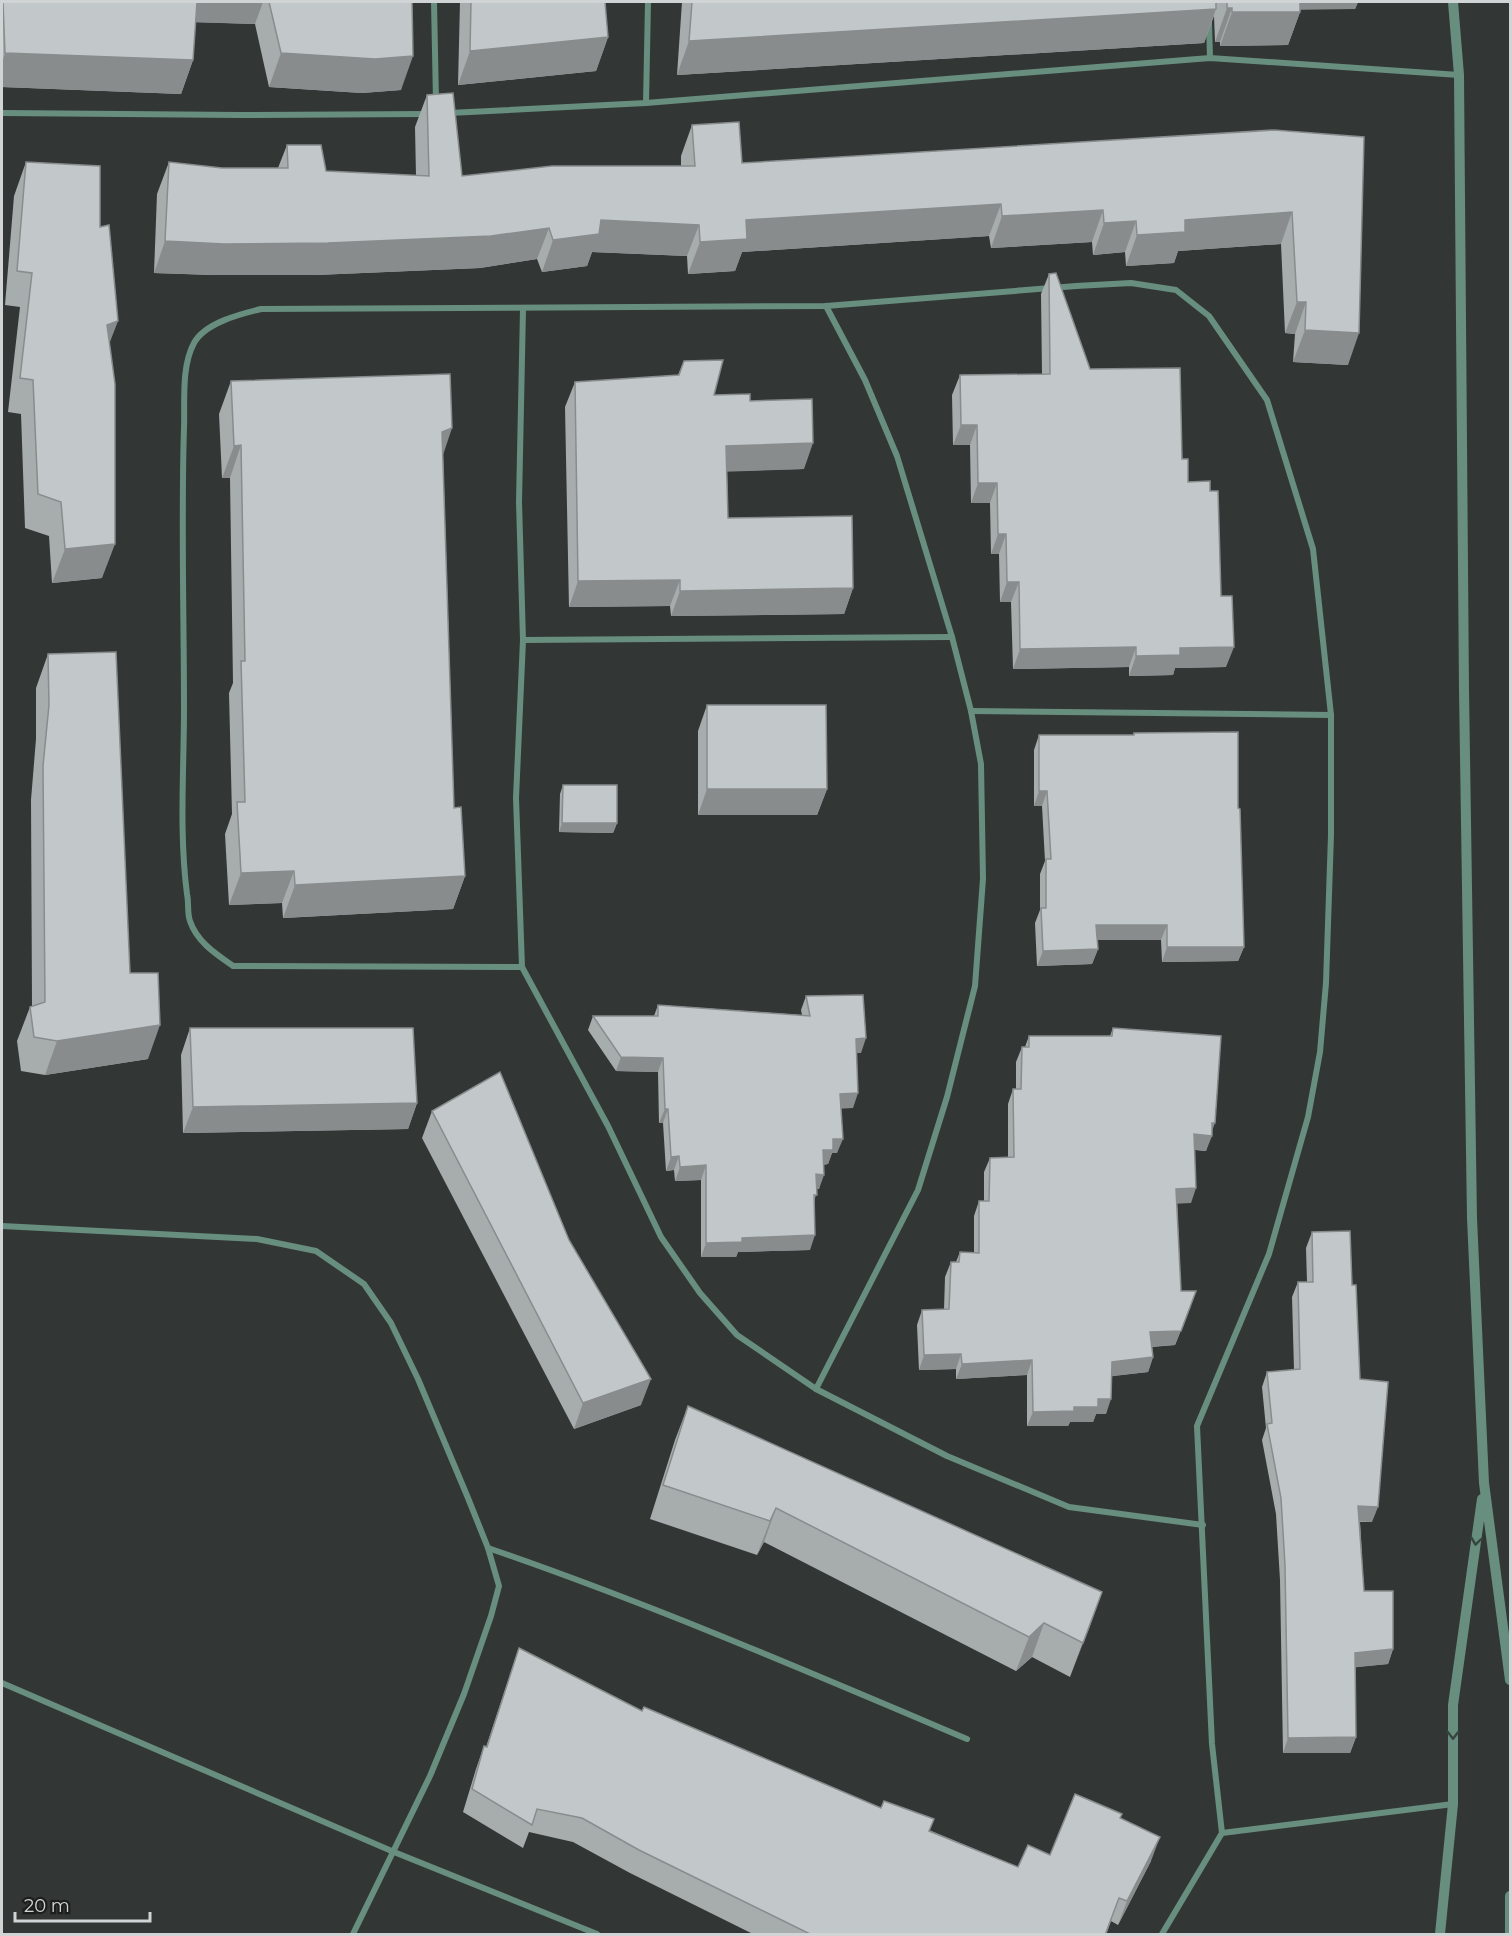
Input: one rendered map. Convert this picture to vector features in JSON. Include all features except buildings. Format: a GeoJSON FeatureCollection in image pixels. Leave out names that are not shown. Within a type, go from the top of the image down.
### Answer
{"type":"FeatureCollection","features":[{"type":"Feature","properties":{"kind":"street"},"geometry":{"type":"LineString","coordinates":[[434,2],[436,114]]}},
{"type":"Feature","properties":{"kind":"street"},"geometry":{"type":"LineString","coordinates":[[646,103],[648,2]]}},
{"type":"Feature","properties":{"kind":"street"},"geometry":{"type":"LineString","coordinates":[[1452,2],[1459,75],[1464,678],[1472,1218],[1484,1483],[1510,1680]]}},
{"type":"Feature","properties":{"kind":"street"},"geometry":{"type":"LineString","coordinates":[[1208,13],[1210,58]]}},
{"type":"Feature","properties":{"kind":"street"},"geometry":{"type":"LineString","coordinates":[[2,113],[436,114],[646,103],[1210,58],[1459,75]]}},
{"type":"Feature","properties":{"kind":"street"},"geometry":{"type":"LineString","coordinates":[[522,967],[233,966],[212,952],[194,931],[189,918],[184,861],[182,500],[186,367],[194,342],[215,324],[261,309],[826,306],[1131,283],[1176,290],[1209,316],[1267,400],[1313,549],[1331,715],[1331,835],[1326,983],[1320,1052],[1308,1117],[1269,1254],[1197,1426],[1212,1744],[1222,1833],[1162,1935]]}},
{"type":"Feature","properties":{"kind":"street"},"geometry":{"type":"LineString","coordinates":[[816,1389],[918,1190],[947,1096],[975,986],[983,867],[981,764],[971,711],[952,637],[897,456],[864,380],[826,306]]}},
{"type":"Feature","properties":{"kind":"street"},"geometry":{"type":"LineString","coordinates":[[523,309],[519,502],[523,640],[516,798],[522,967],[608,1126],[661,1238],[700,1293],[737,1335],[816,1389],[947,1456],[1069,1507],[1203,1525]]}},
{"type":"Feature","properties":{"kind":"street"},"geometry":{"type":"LineString","coordinates":[[523,640],[952,637]]}},
{"type":"Feature","properties":{"kind":"street"},"geometry":{"type":"LineString","coordinates":[[971,711],[1331,715]]}},
{"type":"Feature","properties":{"kind":"street"},"geometry":{"type":"LineString","coordinates":[[2,1226],[257,1239],[316,1251],[364,1284],[391,1323],[418,1378],[488,1548],[499,1586],[491,1616],[430,1776],[353,1935]]}},
{"type":"Feature","properties":{"kind":"street"},"geometry":{"type":"LineString","coordinates":[[1440,1935],[1453,1804],[1453,1705],[1484,1483]]}},
{"type":"Feature","properties":{"kind":"street"},"geometry":{"type":"LineString","coordinates":[[488,1548],[597,1586],[968,1739]]}},
{"type":"Feature","properties":{"kind":"street"},"geometry":{"type":"LineString","coordinates":[[2,1683],[394,1852],[597,1935]]}},
{"type":"Feature","properties":{"kind":"street"},"geometry":{"type":"LineString","coordinates":[[1222,1833],[1453,1804]]}},
{"type":"Feature","properties":{"kind":"street"},"geometry":{"type":"LineString","coordinates":[[1510,1896],[1510,1935]]}}]}
